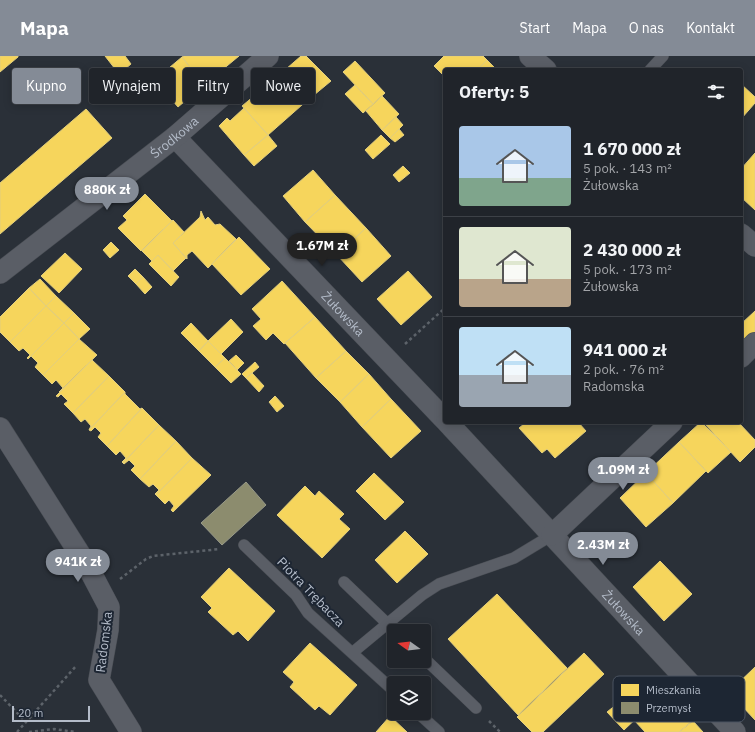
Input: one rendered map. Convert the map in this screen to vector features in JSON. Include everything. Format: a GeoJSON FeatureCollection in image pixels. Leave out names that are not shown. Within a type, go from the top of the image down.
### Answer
{"type":"FeatureCollection","features":[{"type":"Feature","properties":{"kind":"street","name":"Środkowa"},"geometry":{"type":"LineString","coordinates":[[0,273],[175,137],[268,56]]}},
{"type":"Feature","properties":{"kind":"street"},"geometry":{"type":"LineString","coordinates":[[530,56],[544,68]]}},
{"type":"Feature","properties":{"kind":"street","name":"Żułowska"},"geometry":{"type":"LineString","coordinates":[[175,137],[443,418]]}},
{"type":"Feature","properties":{"kind":"street"},"geometry":{"type":"LineString","coordinates":[[743,236],[755,246]]}},
{"type":"Feature","properties":{"kind":"street"},"geometry":{"type":"LineString","coordinates":[[743,355],[755,343]]}},
{"type":"Feature","properties":{"kind":"street","name":"Żułowska"},"geometry":{"type":"LineString","coordinates":[[449,424],[683,676]]}},
{"type":"Feature","properties":{"kind":"street"},"geometry":{"type":"LineString","coordinates":[[552,535],[670,424]]}},
{"type":"Feature","properties":{"kind":"street","name":"Radomska"},"geometry":{"type":"LineString","coordinates":[[0,428],[88,567],[109,607],[108,630],[99,680],[131,732]]}},
{"type":"Feature","properties":{"kind":"street","name":"Żułowska"},"geometry":{"type":"LineString","coordinates":[[726,722],[735,732]]}},
{"type":"Feature","properties":{"kind":"lane"},"geometry":{"type":"LineString","coordinates":[[652,68],[663,56]]}},
{"type":"Feature","properties":{"kind":"lane"},"geometry":{"type":"LineString","coordinates":[[394,624],[422,595],[439,584],[514,558],[552,535]]}},
{"type":"Feature","properties":{"kind":"lane","name":"Piotra Trębacza"},"geometry":{"type":"LineString","coordinates":[[244,544],[296,595],[308,613],[387,686]]}},
{"type":"Feature","properties":{"kind":"lane"},"geometry":{"type":"LineString","coordinates":[[344,582],[388,624]]}},
{"type":"Feature","properties":{"kind":"lane"},"geometry":{"type":"LineString","coordinates":[[352,654],[387,630]]}},
{"type":"Feature","properties":{"kind":"lane"},"geometry":{"type":"LineString","coordinates":[[431,665],[476,708]]}},
{"type":"Feature","properties":{"kind":"lane"},"geometry":{"type":"LineString","coordinates":[[426,720],[439,732]]}},
{"type":"Feature","properties":{"kind":"path"},"geometry":{"type":"LineString","coordinates":[[388,360],[443,310]]}},
{"type":"Feature","properties":{"kind":"path"},"geometry":{"type":"LineString","coordinates":[[109,607],[115,583],[146,559],[153,556],[220,549]]}},
{"type":"Feature","properties":{"kind":"path"},"geometry":{"type":"LineString","coordinates":[[17,732],[82,659]]}},
{"type":"Feature","properties":{"kind":"path"},"geometry":{"type":"LineString","coordinates":[[0,695],[26,722]]}},
{"type":"Feature","properties":{"kind":"path"},"geometry":{"type":"LineString","coordinates":[[29,732],[54,729],[76,732]]}},
{"type":"Feature","properties":{"kind":"building: Mieszkania"},"geometry":{"type":"Polygon","coordinates":[[[0,56],[18,56],[18,57],[0,72],[0,56]]]}},
{"type":"Feature","properties":{"kind":"building: Mieszkania"},"geometry":{"type":"Polygon","coordinates":[[[105,56],[125,56],[131,64],[126,68],[114,68],[105,56]]]}},
{"type":"Feature","properties":{"kind":"building: Mieszkania"},"geometry":{"type":"Polygon","coordinates":[[[239,56],[225,68],[191,68],[182,57],[239,56]]]}},
{"type":"Feature","properties":{"kind":"building: Mieszkania"},"geometry":{"type":"Polygon","coordinates":[[[301,56],[306,56],[331,81],[315,94],[315,68],[287,68],[301,56]]]}},
{"type":"Feature","properties":{"kind":"building: Mieszkania"},"geometry":{"type":"Polygon","coordinates":[[[444,56],[483,56],[487,60],[479,68],[443,68],[443,75],[434,66],[444,56]]]}},
{"type":"Feature","properties":{"kind":"building: Mieszkania"},"geometry":{"type":"Polygon","coordinates":[[[182,57],[191,68],[183,68],[183,103],[178,107],[175,104],[175,68],[169,68],[182,57]]]}},
{"type":"Feature","properties":{"kind":"building: Mieszkania"},"geometry":{"type":"Polygon","coordinates":[[[487,60],[495,68],[479,68],[487,60]]]}},
{"type":"Feature","properties":{"kind":"building: Mieszkania"},"geometry":{"type":"Polygon","coordinates":[[[355,61],[385,93],[373,104],[343,72],[355,61]]]}},
{"type":"Feature","properties":{"kind":"building: Mieszkania"},"geometry":{"type":"Polygon","coordinates":[[[355,85],[373,104],[363,113],[345,94],[355,85]]]}},
{"type":"Feature","properties":{"kind":"building: Mieszkania"},"geometry":{"type":"Polygon","coordinates":[[[743,86],[755,97],[755,103],[743,117],[743,86]]]}},
{"type":"Feature","properties":{"kind":"building: Mieszkania"},"geometry":{"type":"Polygon","coordinates":[[[382,96],[399,114],[382,130],[366,111],[382,96]]]}},
{"type":"Feature","properties":{"kind":"building: Mieszkania"},"geometry":{"type":"Polygon","coordinates":[[[251,98],[251,104],[302,105],[268,135],[242,106],[251,98]]]}},
{"type":"Feature","properties":{"kind":"building: Mieszkania"},"geometry":{"type":"Polygon","coordinates":[[[244,108],[268,135],[244,155],[219,126],[227,118],[230,121],[244,108]]]}},
{"type":"Feature","properties":{"kind":"building: Mieszkania"},"geometry":{"type":"Polygon","coordinates":[[[86,109],[112,138],[0,234],[0,183],[86,109]]]}},
{"type":"Feature","properties":{"kind":"building: Mieszkania"},"geometry":{"type":"Polygon","coordinates":[[[396,117],[403,125],[390,138],[382,130],[396,117]]]}},
{"type":"Feature","properties":{"kind":"building: Mieszkania"},"geometry":{"type":"Polygon","coordinates":[[[399,129],[404,135],[395,142],[390,138],[399,129]]]}},
{"type":"Feature","properties":{"kind":"building: Mieszkania"},"geometry":{"type":"Polygon","coordinates":[[[268,135],[277,146],[254,166],[244,155],[268,135]]]}},
{"type":"Feature","properties":{"kind":"building: Mieszkania"},"geometry":{"type":"Polygon","coordinates":[[[381,135],[390,144],[373,159],[365,150],[381,135]]]}},
{"type":"Feature","properties":{"kind":"building: Mieszkania"},"geometry":{"type":"Polygon","coordinates":[[[755,153],[755,210],[743,199],[743,167],[755,153]]]}},
{"type":"Feature","properties":{"kind":"building: Mieszkania"},"geometry":{"type":"Polygon","coordinates":[[[403,166],[410,173],[399,182],[393,175],[403,166]]]}},
{"type":"Feature","properties":{"kind":"building: Mieszkania"},"geometry":{"type":"Polygon","coordinates":[[[313,170],[335,195],[305,222],[283,196],[313,170]]]}},
{"type":"Feature","properties":{"kind":"building: Mieszkania"},"geometry":{"type":"Polygon","coordinates":[[[145,194],[172,221],[141,251],[118,228],[127,220],[123,216],[145,194]]]}},
{"type":"Feature","properties":{"kind":"building: Mieszkania"},"geometry":{"type":"Polygon","coordinates":[[[335,195],[366,228],[337,255],[305,222],[335,195]]]}},
{"type":"Feature","properties":{"kind":"building: Mieszkania"},"geometry":{"type":"Polygon","coordinates":[[[201,211],[205,220],[208,217],[215,225],[220,224],[236,239],[208,268],[192,251],[187,255],[187,259],[173,243],[200,217],[201,211]]]}},
{"type":"Feature","properties":{"kind":"building: Mieszkania"},"geometry":{"type":"Polygon","coordinates":[[[173,220],[184,232],[173,243],[186,258],[173,271],[158,255],[152,261],[142,251],[173,220]]]}},
{"type":"Feature","properties":{"kind":"building: Mieszkania"},"geometry":{"type":"Polygon","coordinates":[[[366,228],[391,256],[362,282],[337,255],[366,228]]]}},
{"type":"Feature","properties":{"kind":"building: Mieszkania"},"geometry":{"type":"Polygon","coordinates":[[[239,237],[270,269],[241,295],[212,264],[239,237]]]}},
{"type":"Feature","properties":{"kind":"building: Mieszkania"},"geometry":{"type":"Polygon","coordinates":[[[111,242],[119,250],[110,258],[103,250],[111,242]]]}},
{"type":"Feature","properties":{"kind":"building: Mieszkania"},"geometry":{"type":"Polygon","coordinates":[[[65,253],[82,269],[59,293],[41,276],[65,253]]]}},
{"type":"Feature","properties":{"kind":"building: Mieszkania"},"geometry":{"type":"Polygon","coordinates":[[[158,255],[179,277],[171,286],[149,264],[158,255]]]}},
{"type":"Feature","properties":{"kind":"building: Mieszkania"},"geometry":{"type":"Polygon","coordinates":[[[135,269],[143,277],[136,284],[128,276],[135,269]]]}},
{"type":"Feature","properties":{"kind":"building: Mieszkania"},"geometry":{"type":"Polygon","coordinates":[[[408,271],[432,297],[401,325],[377,299],[408,271]]]}},
{"type":"Feature","properties":{"kind":"building: Mieszkania"},"geometry":{"type":"Polygon","coordinates":[[[143,277],[152,287],[145,294],[136,284],[143,277]]]}},
{"type":"Feature","properties":{"kind":"building: Mieszkania"},"geometry":{"type":"Polygon","coordinates":[[[40,279],[56,296],[46,306],[29,288],[40,279]]]}},
{"type":"Feature","properties":{"kind":"building: Mieszkania"},"geometry":{"type":"Polygon","coordinates":[[[282,281],[315,317],[284,344],[273,333],[266,340],[253,326],[261,319],[252,309],[282,281]]]}},
{"type":"Feature","properties":{"kind":"building: Mieszkania"},"geometry":{"type":"Polygon","coordinates":[[[29,288],[46,306],[10,342],[0,332],[0,317],[29,288]]]}},
{"type":"Feature","properties":{"kind":"building: Mieszkania"},"geometry":{"type":"Polygon","coordinates":[[[56,296],[74,313],[64,323],[46,306],[56,296]]]}},
{"type":"Feature","properties":{"kind":"building: Mieszkania"},"geometry":{"type":"Polygon","coordinates":[[[46,306],[64,323],[28,359],[27,358],[30,355],[23,348],[19,351],[10,342],[46,306]]]}},
{"type":"Feature","properties":{"kind":"building: Mieszkania"},"geometry":{"type":"Polygon","coordinates":[[[755,311],[755,337],[743,348],[743,322],[755,311]]]}},
{"type":"Feature","properties":{"kind":"building: Mieszkania"},"geometry":{"type":"Polygon","coordinates":[[[74,313],[90,329],[79,339],[64,323],[74,313]]]}},
{"type":"Feature","properties":{"kind":"building: Mieszkania"},"geometry":{"type":"Polygon","coordinates":[[[315,317],[346,351],[316,378],[285,343],[315,317]]]}},
{"type":"Feature","properties":{"kind":"building: Mieszkania"},"geometry":{"type":"Polygon","coordinates":[[[231,319],[243,332],[221,354],[208,341],[231,319]]]}},
{"type":"Feature","properties":{"kind":"building: Mieszkania"},"geometry":{"type":"Polygon","coordinates":[[[64,323],[79,339],[43,375],[35,367],[38,363],[31,356],[64,323]]]}},
{"type":"Feature","properties":{"kind":"building: Mieszkania"},"geometry":{"type":"Polygon","coordinates":[[[191,323],[208,341],[199,351],[181,333],[191,323]]]}},
{"type":"Feature","properties":{"kind":"building: Mieszkania"},"geometry":{"type":"Polygon","coordinates":[[[79,339],[97,355],[59,392],[63,388],[56,380],[52,384],[43,375],[79,339]]]}},
{"type":"Feature","properties":{"kind":"building: Mieszkania"},"geometry":{"type":"Polygon","coordinates":[[[208,341],[225,358],[215,367],[199,351],[208,341]]]}},
{"type":"Feature","properties":{"kind":"building: Mieszkania"},"geometry":{"type":"Polygon","coordinates":[[[346,351],[369,374],[340,402],[316,378],[346,351]]]}},
{"type":"Feature","properties":{"kind":"building: Mieszkania"},"geometry":{"type":"Polygon","coordinates":[[[236,355],[244,363],[237,370],[229,361],[236,355]]]}},
{"type":"Feature","properties":{"kind":"building: Mieszkania"},"geometry":{"type":"Polygon","coordinates":[[[225,358],[241,374],[231,383],[215,367],[225,358]]]}},
{"type":"Feature","properties":{"kind":"building: Mieszkania"},"geometry":{"type":"Polygon","coordinates":[[[92,360],[109,376],[73,413],[64,404],[68,401],[61,394],[58,397],[56,396],[92,360]]]}},
{"type":"Feature","properties":{"kind":"building: Mieszkania"},"geometry":{"type":"Polygon","coordinates":[[[255,362],[259,367],[246,378],[242,374],[255,362]]]}},
{"type":"Feature","properties":{"kind":"building: Mieszkania"},"geometry":{"type":"Polygon","coordinates":[[[252,373],[264,386],[259,392],[246,378],[252,373]]]}},
{"type":"Feature","properties":{"kind":"building: Mieszkania"},"geometry":{"type":"Polygon","coordinates":[[[369,374],[391,399],[362,427],[340,402],[369,374]]]}},
{"type":"Feature","properties":{"kind":"building: Mieszkania"},"geometry":{"type":"Polygon","coordinates":[[[109,376],[125,392],[89,430],[91,426],[85,419],[81,422],[73,413],[109,376]]]}},
{"type":"Feature","properties":{"kind":"building: Mieszkania"},"geometry":{"type":"Polygon","coordinates":[[[125,392],[125,394],[140,409],[142,408],[107,446],[98,437],[101,433],[95,427],[91,431],[89,430],[125,392]]]}},
{"type":"Feature","properties":{"kind":"building: Mieszkania"},"geometry":{"type":"Polygon","coordinates":[[[275,396],[284,406],[277,412],[269,402],[275,396]]]}},
{"type":"Feature","properties":{"kind":"building: Mieszkania"},"geometry":{"type":"Polygon","coordinates":[[[391,399],[421,431],[391,458],[362,427],[391,399]]]}},
{"type":"Feature","properties":{"kind":"building: Mieszkania"},"geometry":{"type":"Polygon","coordinates":[[[142,408],[159,425],[123,463],[122,462],[126,458],[120,451],[116,455],[107,446],[142,408]]]}},
{"type":"Feature","properties":{"kind":"building: Mieszkania"},"geometry":{"type":"Polygon","coordinates":[[[524,424],[580,424],[586,431],[555,458],[547,449],[542,453],[519,428],[524,424]]]}},
{"type":"Feature","properties":{"kind":"building: Mieszkania"},"geometry":{"type":"Polygon","coordinates":[[[699,424],[703,424],[731,452],[708,473],[679,442],[699,424]]]}},
{"type":"Feature","properties":{"kind":"building: Mieszkania"},"geometry":{"type":"Polygon","coordinates":[[[705,424],[740,424],[755,440],[755,447],[740,462],[705,424]]]}},
{"type":"Feature","properties":{"kind":"building: Mieszkania"},"geometry":{"type":"Polygon","coordinates":[[[159,425],[176,441],[140,479],[131,470],[135,466],[129,460],[124,464],[123,463],[159,425]]]}},
{"type":"Feature","properties":{"kind":"building: Mieszkania"},"geometry":{"type":"Polygon","coordinates":[[[176,441],[192,458],[156,495],[155,494],[159,490],[153,484],[149,487],[140,479],[176,441]]]}},
{"type":"Feature","properties":{"kind":"building: Mieszkania"},"geometry":{"type":"Polygon","coordinates":[[[679,442],[706,471],[673,503],[646,473],[679,442]]]}},
{"type":"Feature","properties":{"kind":"building: Mieszkania"},"geometry":{"type":"Polygon","coordinates":[[[192,458],[211,475],[173,512],[171,510],[174,506],[169,500],[165,504],[156,495],[192,458]]]}},
{"type":"Feature","properties":{"kind":"building: Mieszkania"},"geometry":{"type":"Polygon","coordinates":[[[374,473],[404,502],[385,520],[356,491],[374,473]]]}},
{"type":"Feature","properties":{"kind":"building: Mieszkania"},"geometry":{"type":"Polygon","coordinates":[[[646,473],[673,503],[646,527],[620,498],[646,473]]]}},
{"type":"Feature","properties":{"kind":"building: Mieszkania"},"geometry":{"type":"Polygon","coordinates":[[[305,486],[315,496],[319,491],[344,514],[339,519],[350,529],[322,558],[277,515],[305,486]]]}},
{"type":"Feature","properties":{"kind":"building: Mieszkania"},"geometry":{"type":"Polygon","coordinates":[[[405,531],[428,554],[397,583],[375,560],[405,531]]]}},
{"type":"Feature","properties":{"kind":"building: Mieszkania"},"geometry":{"type":"Polygon","coordinates":[[[660,561],[692,594],[664,621],[633,587],[660,561]]]}},
{"type":"Feature","properties":{"kind":"building: Mieszkania"},"geometry":{"type":"Polygon","coordinates":[[[229,568],[275,611],[248,641],[238,631],[233,635],[208,612],[212,608],[201,597],[229,568]]]}},
{"type":"Feature","properties":{"kind":"building: Mieszkania"},"geometry":{"type":"Polygon","coordinates":[[[497,594],[567,668],[518,715],[448,639],[497,594]]]}},
{"type":"Feature","properties":{"kind":"building: Mieszkania"},"geometry":{"type":"Polygon","coordinates":[[[310,643],[357,685],[330,715],[319,706],[315,710],[290,687],[294,682],[283,672],[310,643]]]}},
{"type":"Feature","properties":{"kind":"building: Mieszkania"},"geometry":{"type":"Polygon","coordinates":[[[584,653],[604,674],[543,732],[532,732],[517,717],[584,653]]]}},
{"type":"Feature","properties":{"kind":"building: Mieszkania"},"geometry":{"type":"Polygon","coordinates":[[[755,667],[755,720],[745,709],[745,677],[755,667]]]}},
{"type":"Feature","properties":{"kind":"building: Mieszkania"},"geometry":{"type":"Polygon","coordinates":[[[613,707],[613,718],[607,712],[613,707]]]}},
{"type":"Feature","properties":{"kind":"building: Mieszkania"},"geometry":{"type":"Polygon","coordinates":[[[387,719],[394,720],[407,732],[376,732],[387,719]]]}},
{"type":"Feature","properties":{"kind":"building: Mieszkania"},"geometry":{"type":"Polygon","coordinates":[[[616,722],[632,722],[624,730],[616,722]]]}},
{"type":"Feature","properties":{"kind":"building: Mieszkania"},"geometry":{"type":"Polygon","coordinates":[[[636,722],[691,722],[679,732],[645,732],[636,722]]]}},
{"type":"Feature","properties":{"kind":"building: Mieszkania"},"geometry":{"type":"Polygon","coordinates":[[[692,722],[694,722],[703,732],[679,732],[692,722]]]}},
{"type":"Feature","properties":{"kind":"building: Przemysł"},"geometry":{"type":"Polygon","coordinates":[[[246,482],[266,505],[222,545],[201,523],[246,482]]]}}]}
